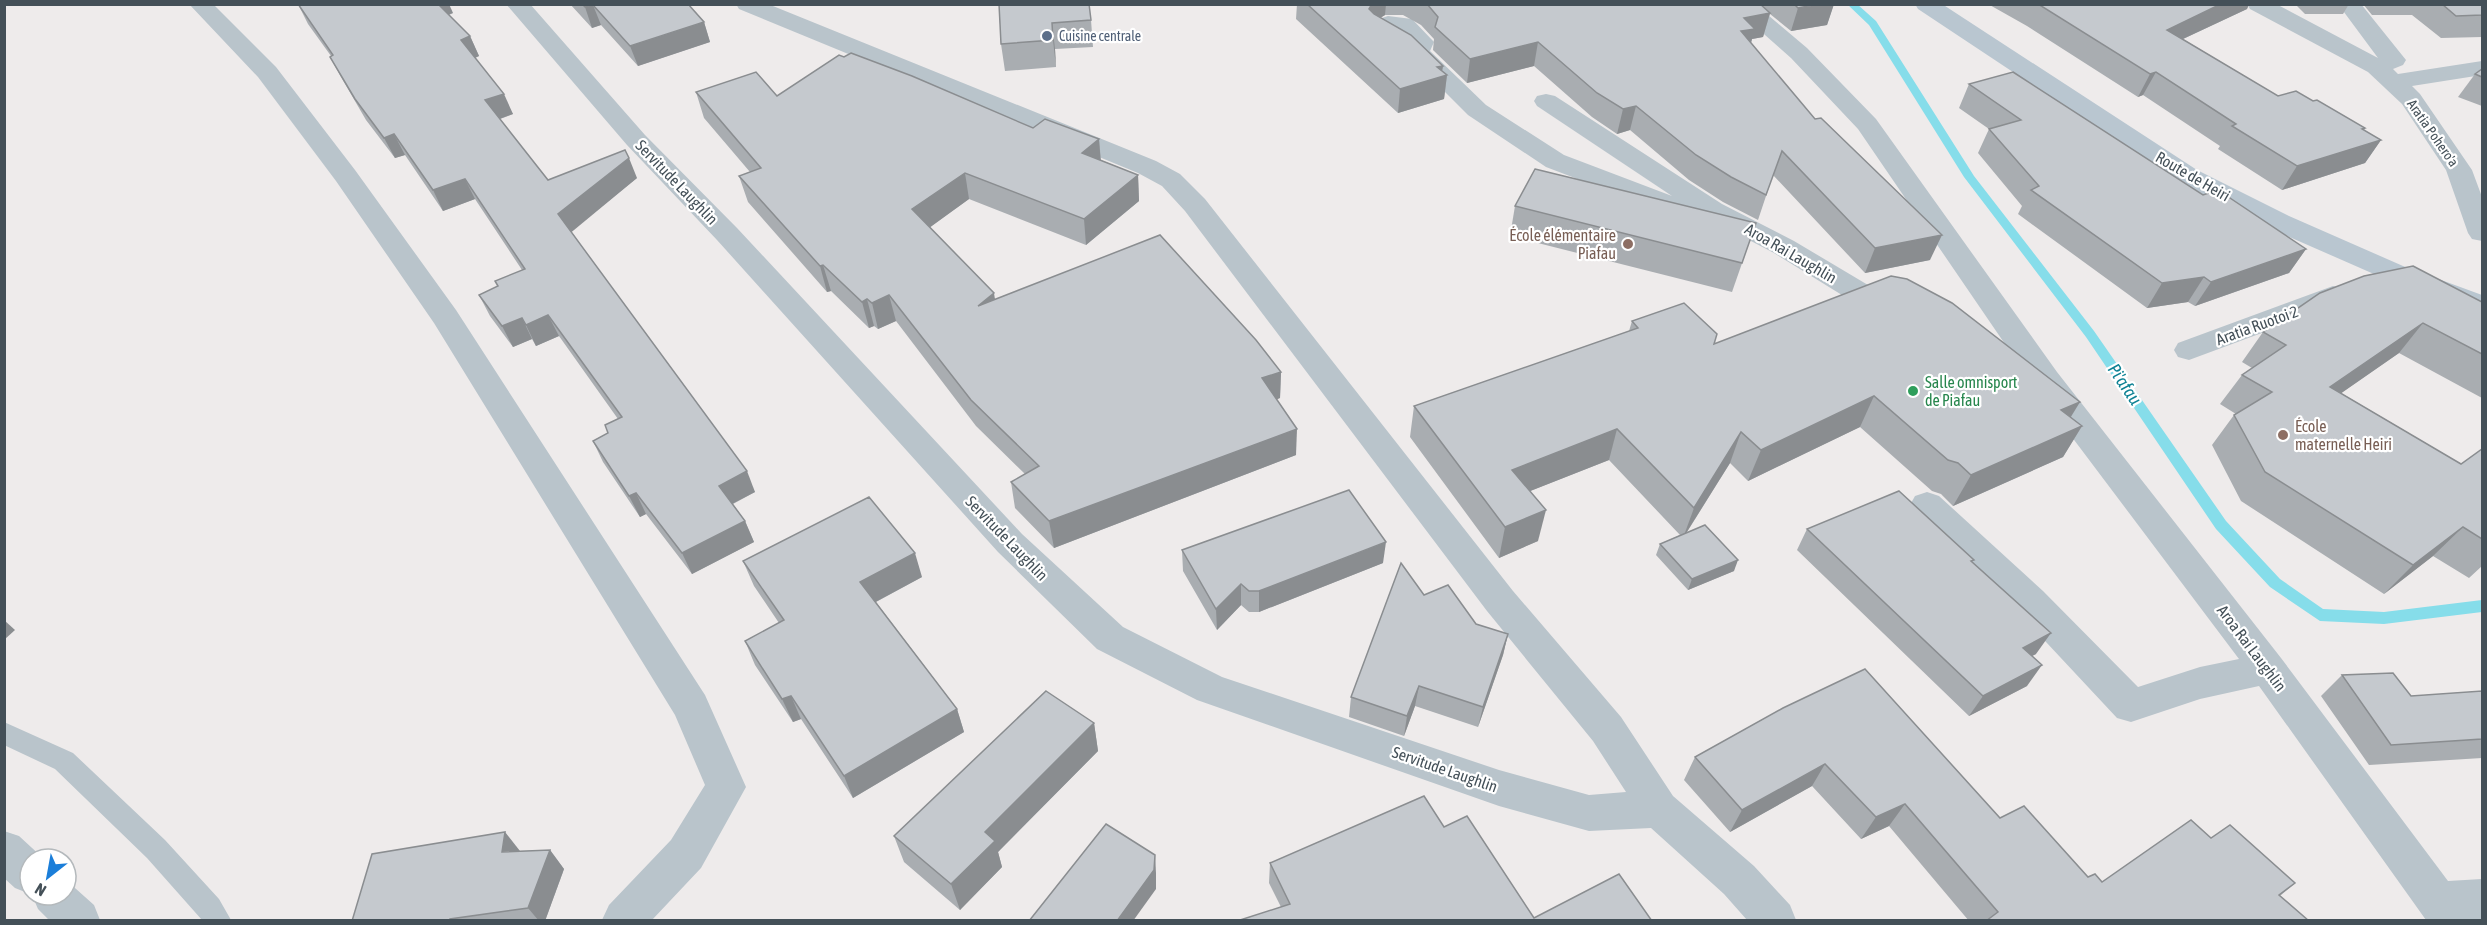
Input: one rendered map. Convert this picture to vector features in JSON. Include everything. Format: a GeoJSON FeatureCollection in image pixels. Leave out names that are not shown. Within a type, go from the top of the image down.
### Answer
{"type":"FeatureCollection","features":[{"type":"Feature","properties":{"kind":"main road","name":"Route de Heiri"},"geometry":{"type":"LineString","coordinates":[[1926,4],[2188,176],[2279,222],[2393,272],[2482,306]]}},
{"type":"Feature","properties":{"kind":"street"},"geometry":{"type":"LineString","coordinates":[[200,4],[267,72],[379,223],[445,317],[690,707],[726,787],[686,854],[624,921]]}},
{"type":"Feature","properties":{"kind":"street","name":"Servitude Laughlin"},"geometry":{"type":"LineString","coordinates":[[517,4],[636,140],[727,234],[1002,534],[1110,638],[1210,689],[1499,788],[1589,813],[1659,809]]}},
{"type":"Feature","properties":{"kind":"street"},"geometry":{"type":"LineString","coordinates":[[747,4],[1147,167],[1171,180],[1195,205],[1500,601],[1607,729],[1659,809],[1739,880],[1775,921]]}},
{"type":"Feature","properties":{"kind":"street","name":"Aroa Rai Laughlin"},"geometry":{"type":"LineString","coordinates":[[1741,4],[1799,53],[1867,124],[2046,380],[2268,669],[2444,911]]}},
{"type":"Feature","properties":{"kind":"street","name":"Aratia Pohero'a"},"geometry":{"type":"LineString","coordinates":[[2258,4],[2385,75],[2411,99],[2471,171],[2482,233]]}},
{"type":"Feature","properties":{"kind":"street"},"geometry":{"type":"LineString","coordinates":[[2349,4],[2394,60],[2385,75]]}},
{"type":"Feature","properties":{"kind":"street"},"geometry":{"type":"LineString","coordinates":[[1418,52],[1478,110],[1555,161],[1784,247]]}},
{"type":"Feature","properties":{"kind":"street"},"geometry":{"type":"LineString","coordinates":[[2385,75],[2482,68]]}},
{"type":"Feature","properties":{"kind":"street","name":"Aroa Rai Laughlin"},"geometry":{"type":"LineString","coordinates":[[1546,101],[1712,210],[1784,247],[1860,293],[1901,299],[1926,312]]}},
{"type":"Feature","properties":{"kind":"street","name":"Aratia Ruotoi 2"},"geometry":{"type":"LineString","coordinates":[[2189,350],[2304,308],[2393,272]]}},
{"type":"Feature","properties":{"kind":"street","name":"Aroa Rai Laughlin"},"geometry":{"type":"LineString","coordinates":[[1996,352],[2046,380]]}},
{"type":"Feature","properties":{"kind":"street"},"geometry":{"type":"LineString","coordinates":[[1927,505],[2030,601],[2132,706],[2200,683],[2268,669]]}},
{"type":"Feature","properties":{"kind":"street"},"geometry":{"type":"LineString","coordinates":[[4,850],[18,863]]}},
{"type":"Feature","properties":{"kind":"street"},"geometry":{"type":"LineString","coordinates":[[2444,911],[2482,899]]}},
{"type":"Feature","properties":{"kind":"street"},"geometry":{"type":"LineString","coordinates":[[65,907],[79,921]]}},
{"type":"Feature","properties":{"kind":"lane"},"geometry":{"type":"LineString","coordinates":[[4,733],[64,762],[156,849],[209,908],[217,921]]}},
{"type":"Feature","properties":{"kind":"building"},"geometry":{"type":"Polygon","coordinates":[[[298,4],[438,4],[470,36],[461,40],[504,94],[485,100],[548,180],[625,150],[629,158],[558,214],[747,471],[719,486],[745,521],[682,553],[636,493],[629,496],[593,441],[608,433],[605,425],[622,417],[548,315],[526,325],[522,318],[502,326],[479,295],[498,286],[495,281],[525,269],[465,179],[433,190],[394,134],[384,138],[355,99],[330,57],[333,55],[298,4]]]}},
{"type":"Feature","properties":{"kind":"building"},"geometry":{"type":"Polygon","coordinates":[[[582,4],[688,4],[704,22],[630,46],[593,5],[585,7],[582,4]]]}},
{"type":"Feature","properties":{"kind":"building"},"geometry":{"type":"Polygon","coordinates":[[[999,4],[1089,4],[1091,20],[1052,23],[1053,40],[1001,44],[999,4]]]}},
{"type":"Feature","properties":{"kind":"building"},"geometry":{"type":"Polygon","coordinates":[[[1307,4],[1372,4],[1369,9],[1374,14],[1411,35],[1443,66],[1437,67],[1447,75],[1400,89],[1307,4]]]}},
{"type":"Feature","properties":{"kind":"building"},"geometry":{"type":"Polygon","coordinates":[[[1427,4],[1760,4],[1770,13],[1744,18],[1755,29],[1741,31],[1815,119],[1821,118],[1942,235],[1875,248],[1782,151],[1766,195],[1696,155],[1636,106],[1623,109],[1597,93],[1538,42],[1470,59],[1435,27],[1438,17],[1427,4]]]}},
{"type":"Feature","properties":{"kind":"building"},"geometry":{"type":"Polygon","coordinates":[[[1794,4],[1818,4],[1798,8],[1794,4]]]}},
{"type":"Feature","properties":{"kind":"building"},"geometry":{"type":"Polygon","coordinates":[[[2038,4],[2221,4],[2167,30],[2278,96],[2296,91],[2313,101],[2317,100],[2381,140],[2297,166],[2232,126],[2236,124],[2156,72],[2150,74],[2038,4]]]}},
{"type":"Feature","properties":{"kind":"building"},"geometry":{"type":"Polygon","coordinates":[[[2442,4],[2482,4],[2482,15],[2456,16],[2442,4]]]}},
{"type":"Feature","properties":{"kind":"building"},"geometry":{"type":"Polygon","coordinates":[[[851,53],[912,76],[1033,128],[1045,119],[1099,139],[1082,153],[1138,175],[1084,219],[965,173],[912,209],[994,293],[978,306],[1160,235],[1256,340],[1281,372],[1262,378],[1297,429],[1049,521],[1011,482],[1039,466],[971,400],[889,295],[872,303],[867,299],[862,302],[823,265],[820,266],[739,176],[761,168],[696,92],[756,72],[777,96],[839,55],[844,57],[851,53]]]}},
{"type":"Feature","properties":{"kind":"building"},"geometry":{"type":"Polygon","coordinates":[[[2482,69],[2482,77],[2475,74],[2482,69]]]}},
{"type":"Feature","properties":{"kind":"building"},"geometry":{"type":"Polygon","coordinates":[[[2013,72],[2203,195],[2218,190],[2306,249],[2211,282],[2204,277],[2162,283],[2031,190],[2039,186],[1989,129],[2021,120],[1969,84],[2013,72]]]}},
{"type":"Feature","properties":{"kind":"building"},"geometry":{"type":"Polygon","coordinates":[[[1535,169],[1756,223],[1742,263],[1515,206],[1535,169]]]}},
{"type":"Feature","properties":{"kind":"building","name":"École maternelle Heiri"},"geometry":{"type":"Polygon","coordinates":[[[2413,266],[2482,302],[2482,354],[2423,323],[2330,387],[2461,464],[2482,449],[2482,539],[2463,527],[2413,565],[2265,472],[2234,415],[2272,392],[2242,375],[2286,345],[2263,332],[2320,293],[2364,276],[2413,266]]]}},
{"type":"Feature","properties":{"kind":"building"},"geometry":{"type":"Polygon","coordinates":[[[1891,276],[1907,279],[1952,303],[2080,402],[2061,410],[2082,426],[1971,475],[1958,463],[1948,460],[1874,396],[1761,450],[1741,432],[1694,508],[1617,429],[1512,470],[1546,510],[1505,527],[1414,406],[1638,328],[1632,321],[1684,303],[1717,334],[1714,344],[1891,276]]]}},
{"type":"Feature","properties":{"kind":"building"},"geometry":{"type":"Polygon","coordinates":[[[1349,490],[1386,542],[1259,591],[1249,591],[1241,584],[1216,609],[1182,550],[1349,490]]]}},
{"type":"Feature","properties":{"kind":"building"},"geometry":{"type":"Polygon","coordinates":[[[1899,491],[1974,560],[1971,561],[2051,633],[2023,648],[2042,665],[1983,696],[1807,529],[1899,491]]]}},
{"type":"Feature","properties":{"kind":"building"},"geometry":{"type":"Polygon","coordinates":[[[869,497],[915,553],[860,582],[957,709],[844,776],[791,696],[782,699],[745,641],[784,620],[743,561],[869,497]]]}},
{"type":"Feature","properties":{"kind":"building"},"geometry":{"type":"Polygon","coordinates":[[[1705,525],[1738,560],[1692,579],[1660,544],[1705,525]]]}},
{"type":"Feature","properties":{"kind":"building"},"geometry":{"type":"Polygon","coordinates":[[[1401,563],[1424,595],[1448,585],[1476,624],[1508,634],[1483,707],[1419,686],[1407,716],[1351,697],[1401,563]]]}},
{"type":"Feature","properties":{"kind":"building"},"geometry":{"type":"Polygon","coordinates":[[[1865,669],[2000,818],[2024,806],[2088,877],[2095,874],[2102,882],[2191,820],[2211,838],[2230,825],[2295,883],[2279,895],[2309,921],[1986,921],[1998,912],[1905,804],[1876,817],[1825,764],[1742,810],[1695,757],[1783,708],[1865,669]]]}},
{"type":"Feature","properties":{"kind":"building"},"geometry":{"type":"Polygon","coordinates":[[[2393,673],[2411,696],[2482,691],[2482,739],[2391,745],[2342,675],[2393,673]]]}},
{"type":"Feature","properties":{"kind":"building"},"geometry":{"type":"Polygon","coordinates":[[[1046,691],[1094,723],[985,832],[995,841],[951,884],[894,836],[1046,691]]]}},
{"type":"Feature","properties":{"kind":"building"},"geometry":{"type":"Polygon","coordinates":[[[1424,796],[1444,827],[1467,816],[1534,918],[1619,874],[1652,921],[1237,921],[1290,904],[1270,863],[1424,796]]]}},
{"type":"Feature","properties":{"kind":"building"},"geometry":{"type":"Polygon","coordinates":[[[1106,824],[1155,855],[1154,870],[1117,921],[1029,921],[1106,824]]]}},
{"type":"Feature","properties":{"kind":"building"},"geometry":{"type":"Polygon","coordinates":[[[505,832],[502,852],[550,850],[528,908],[450,919],[450,921],[352,921],[372,854],[505,832]]]}},
{"type":"Feature","properties":{"kind":"waterway","name":"Pi'afau"},"geometry":{"type":"LineString","coordinates":[[1851,4],[1873,23],[1969,177],[2090,334],[2221,525],[2275,583],[2320,615],[2384,618],[2482,606]]}},
{"type":"Feature","properties":{"kind":"place","name":"Cuisine centrale"},"geometry":{"type":"Point","coordinates":[1047,36]}},
{"type":"Feature","properties":{"kind":"place","name":"École élémentaire Piafau"},"geometry":{"type":"Point","coordinates":[1628,244]}},
{"type":"Feature","properties":{"kind":"place","name":"Salle omnisport de Piafau"},"geometry":{"type":"Point","coordinates":[1913,391]}},
{"type":"Feature","properties":{"kind":"place","name":"École maternelle Heiri"},"geometry":{"type":"Point","coordinates":[2283,435]}}]}
